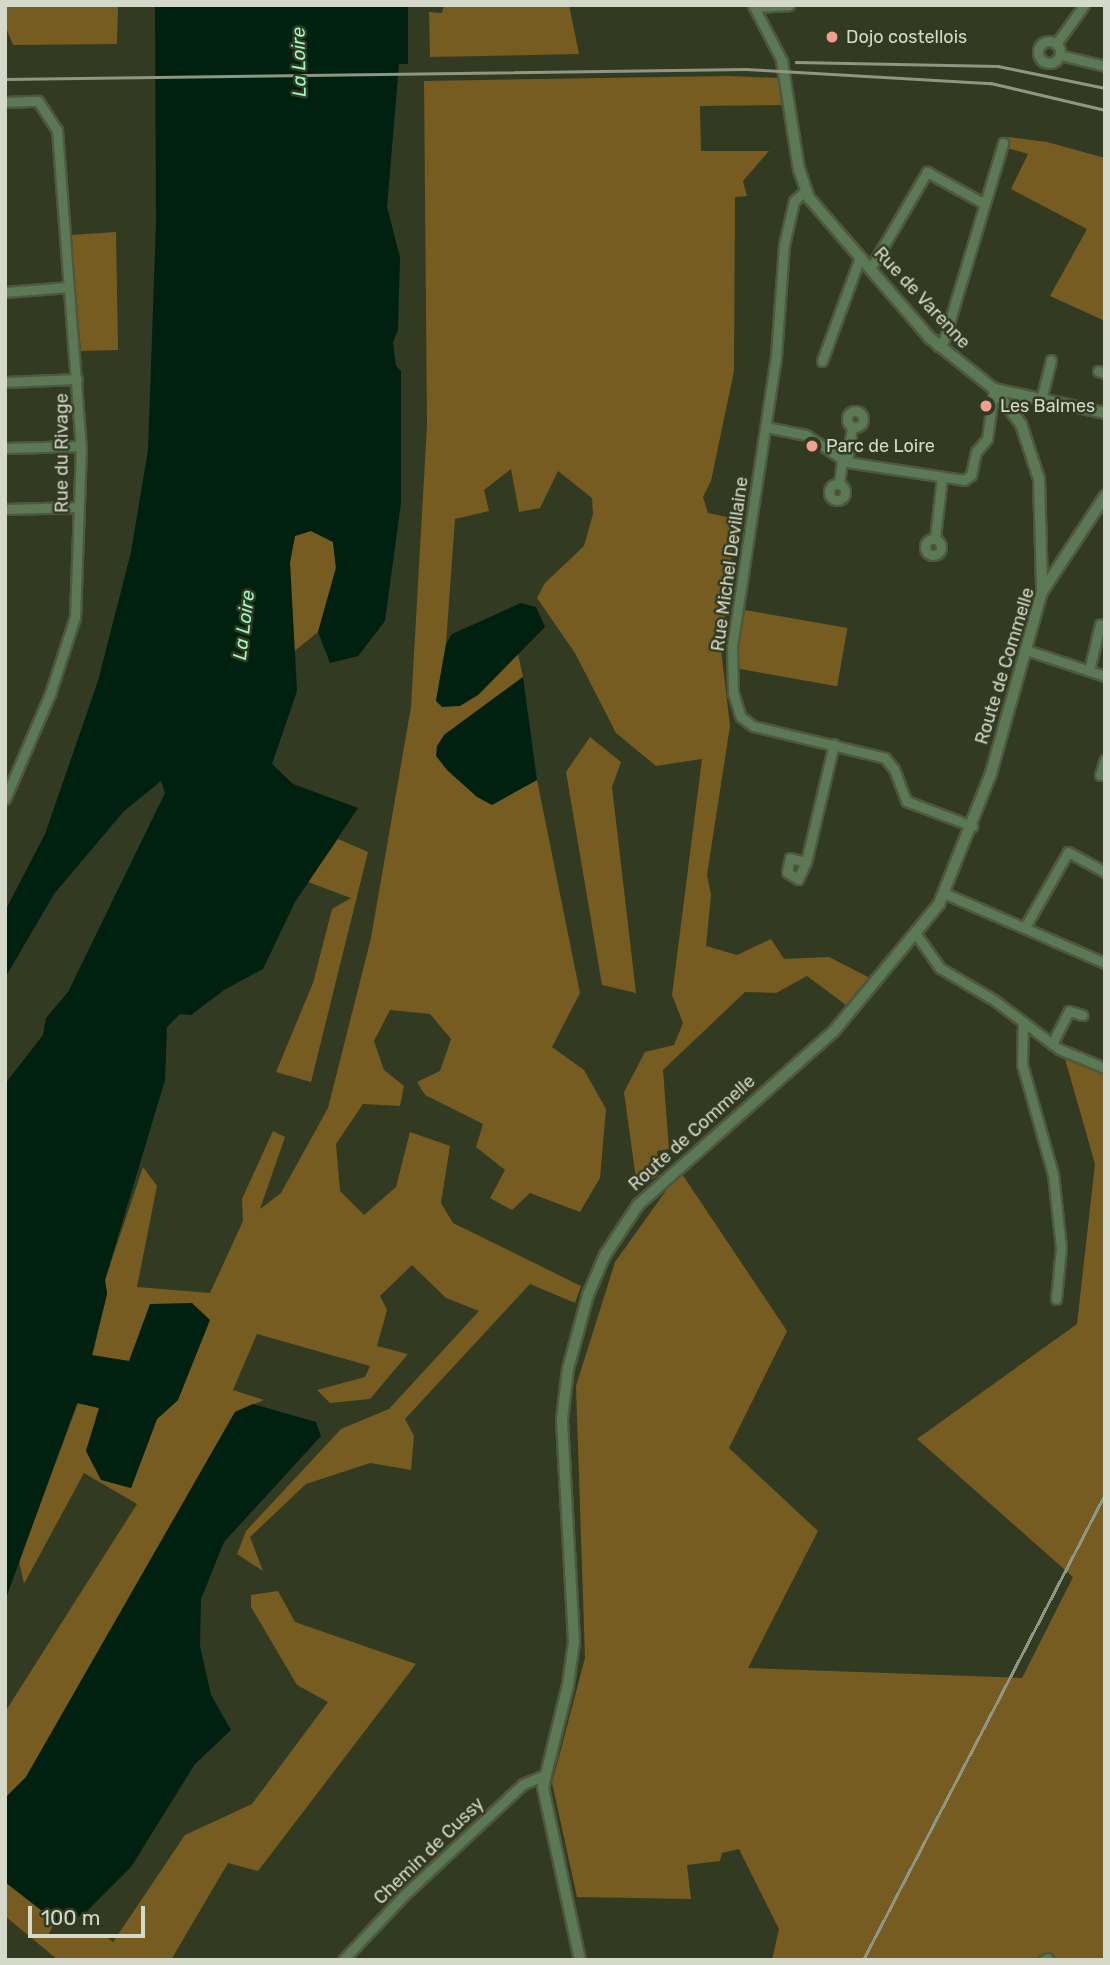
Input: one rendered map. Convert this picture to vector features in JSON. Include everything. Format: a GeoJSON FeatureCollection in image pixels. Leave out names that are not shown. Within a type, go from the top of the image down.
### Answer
{"type":"FeatureCollection","features":[{"type":"Feature","properties":{"kind":"street"},"geometry":{"type":"LineString","coordinates":[[782,61],[753,6],[789,5]]}},
{"type":"Feature","properties":{"kind":"street"},"geometry":{"type":"LineString","coordinates":[[1056,44],[1084,5]]}},
{"type":"Feature","properties":{"kind":"street"},"geometry":{"type":"LineString","coordinates":[[1056,44],[1042,44],[1038,55],[1047,63],[1060,55],[1105,65]]}},
{"type":"Feature","properties":{"kind":"street"},"geometry":{"type":"LineString","coordinates":[[1056,44],[1060,55]]}},
{"type":"Feature","properties":{"kind":"street","name":"Rue de Varenne"},"geometry":{"type":"LineString","coordinates":[[782,61],[805,191],[938,346],[994,388],[1021,424],[1034,457],[1044,530],[1042,592]]}},
{"type":"Feature","properties":{"kind":"street","name":"Rue du Rivage"},"geometry":{"type":"LineString","coordinates":[[5,102],[38,101],[57,131],[81,446],[73,627],[5,799]]}},
{"type":"Feature","properties":{"kind":"street"},"geometry":{"type":"LineString","coordinates":[[938,346],[944,340],[1003,143]]}},
{"type":"Feature","properties":{"kind":"street"},"geometry":{"type":"LineString","coordinates":[[870,269],[927,172],[985,204]]}},
{"type":"Feature","properties":{"kind":"street","name":"Rue Michel Devillaine"},"geometry":{"type":"LineString","coordinates":[[805,191],[794,201],[784,246],[766,427],[732,646],[733,693],[741,717],[753,726],[885,758],[894,769],[906,801],[972,826]]}},
{"type":"Feature","properties":{"kind":"street"},"geometry":{"type":"LineString","coordinates":[[822,361],[860,257]]}},
{"type":"Feature","properties":{"kind":"street"},"geometry":{"type":"LineString","coordinates":[[5,292],[69,287]]}},
{"type":"Feature","properties":{"kind":"street"},"geometry":{"type":"LineString","coordinates":[[1041,396],[1051,360]]}},
{"type":"Feature","properties":{"kind":"street"},"geometry":{"type":"LineString","coordinates":[[5,382],[78,379]]}},
{"type":"Feature","properties":{"kind":"street"},"geometry":{"type":"LineString","coordinates":[[766,427],[806,435],[844,461],[964,480],[971,475],[976,452],[987,439],[994,388],[1104,410]]}},
{"type":"Feature","properties":{"kind":"street"},"geometry":{"type":"LineString","coordinates":[[839,484],[852,427]]}},
{"type":"Feature","properties":{"kind":"street"},"geometry":{"type":"LineString","coordinates":[[5,448],[81,446]]}},
{"type":"Feature","properties":{"kind":"street"},"geometry":{"type":"LineString","coordinates":[[934,538],[942,477]]}},
{"type":"Feature","properties":{"kind":"street","name":"Route de Commelle"},"geometry":{"type":"LineString","coordinates":[[580,1960],[548,1826],[545,1775],[568,1685],[574,1642],[564,1390],[600,1265],[638,1205],[834,1031],[946,894],[972,826],[1042,592],[1105,496]]}},
{"type":"Feature","properties":{"kind":"street"},"geometry":{"type":"LineString","coordinates":[[5,509],[79,507]]}},
{"type":"Feature","properties":{"kind":"street"},"geometry":{"type":"LineString","coordinates":[[1089,671],[1100,624]]}},
{"type":"Feature","properties":{"kind":"street"},"geometry":{"type":"LineString","coordinates":[[1026,650],[1105,676]]}},
{"type":"Feature","properties":{"kind":"street"},"geometry":{"type":"LineString","coordinates":[[806,862],[834,744]]}},
{"type":"Feature","properties":{"kind":"street"},"geometry":{"type":"LineString","coordinates":[[1100,775],[1105,760]]}},
{"type":"Feature","properties":{"kind":"street"},"geometry":{"type":"LineString","coordinates":[[5,773],[17,774]]}},
{"type":"Feature","properties":{"kind":"street"},"geometry":{"type":"LineString","coordinates":[[1025,927],[1068,852],[1105,872]]}},
{"type":"Feature","properties":{"kind":"street"},"geometry":{"type":"LineString","coordinates":[[946,894],[1105,962]]}},
{"type":"Feature","properties":{"kind":"street"},"geometry":{"type":"LineString","coordinates":[[916,934],[940,968],[1052,1044],[1105,1068]]}},
{"type":"Feature","properties":{"kind":"street"},"geometry":{"type":"LineString","coordinates":[[1052,1044],[1069,1011],[1082,1015]]}},
{"type":"Feature","properties":{"kind":"street"},"geometry":{"type":"LineString","coordinates":[[1023,1023],[1022,1064],[1053,1174],[1061,1248],[1056,1299]]}},
{"type":"Feature","properties":{"kind":"street","name":"Chemin de Cussy"},"geometry":{"type":"LineString","coordinates":[[343,1960],[403,1896],[513,1793],[545,1775]]}},
{"type":"Feature","properties":{"kind":"shaded area"},"geometry":{"type":"Polygon","coordinates":[[[5,5],[118,5],[117,44],[13,45],[5,25],[5,5]]]}},
{"type":"Feature","properties":{"kind":"shaded area"},"geometry":{"type":"Polygon","coordinates":[[[444,5],[569,5],[579,54],[430,57],[429,12],[442,13],[444,5]]]}},
{"type":"Feature","properties":{"kind":"shaded area"},"geometry":{"type":"Polygon","coordinates":[[[728,76],[779,78],[784,105],[700,106],[701,151],[769,151],[743,181],[747,196],[735,197],[734,371],[711,481],[703,497],[708,513],[736,519],[721,649],[730,726],[707,875],[711,895],[706,946],[737,955],[771,939],[784,959],[829,957],[870,978],[850,1008],[807,976],[776,993],[745,992],[663,1070],[669,1149],[657,1151],[658,1176],[637,1186],[624,1092],[645,1052],[674,1045],[683,1023],[672,995],[702,759],[656,766],[616,733],[575,653],[537,598],[545,583],[584,546],[593,514],[592,498],[558,471],[540,508],[519,512],[511,469],[484,490],[489,511],[455,519],[446,644],[436,701],[478,695],[518,654],[523,677],[444,735],[492,804],[537,780],[580,993],[552,1047],[584,1070],[606,1109],[600,1178],[580,1212],[530,1193],[512,1210],[490,1198],[505,1170],[476,1147],[483,1124],[425,1095],[417,1082],[440,1071],[451,1039],[430,1014],[390,1010],[374,1041],[384,1070],[404,1086],[400,1106],[363,1104],[336,1144],[340,1191],[364,1215],[396,1187],[410,1132],[450,1146],[441,1203],[453,1223],[581,1286],[575,1303],[530,1284],[405,1419],[414,1436],[411,1470],[370,1463],[306,1484],[250,1537],[263,1571],[237,1554],[246,1531],[341,1429],[389,1409],[479,1311],[446,1298],[412,1265],[380,1296],[387,1310],[377,1346],[408,1354],[370,1399],[330,1403],[317,1390],[365,1377],[370,1366],[257,1334],[233,1390],[264,1400],[235,1412],[26,1777],[5,1798],[5,1712],[137,1504],[84,1473],[24,1584],[19,1561],[78,1403],[100,1408],[86,1451],[131,1488],[157,1419],[178,1400],[129,1361],[92,1356],[107,1294],[105,1280],[143,1167],[157,1186],[137,1287],[210,1293],[243,1221],[242,1199],[273,1131],[285,1137],[260,1209],[281,1193],[328,1108],[371,938],[411,707],[427,425],[424,81],[728,76]]]}},
{"type":"Feature","properties":{"kind":"shaded area"},"geometry":{"type":"Polygon","coordinates":[[[1008,137],[1047,142],[1105,158],[1105,321],[1050,296],[1087,229],[1011,189],[1028,154],[1007,148],[1008,137]]]}},
{"type":"Feature","properties":{"kind":"shaded area"},"geometry":{"type":"Polygon","coordinates":[[[116,232],[118,350],[81,351],[71,235],[116,232]]]}},
{"type":"Feature","properties":{"kind":"shaded area"},"geometry":{"type":"Polygon","coordinates":[[[311,531],[333,542],[336,568],[318,632],[292,653],[290,562],[295,535],[311,531]]]}},
{"type":"Feature","properties":{"kind":"shaded area"},"geometry":{"type":"Polygon","coordinates":[[[745,610],[847,628],[837,686],[735,668],[745,610]]]}},
{"type":"Feature","properties":{"kind":"shaded area"},"geometry":{"type":"Polygon","coordinates":[[[590,737],[621,762],[612,787],[636,993],[602,985],[566,772],[590,737]]]}},
{"type":"Feature","properties":{"kind":"shaded area"},"geometry":{"type":"Polygon","coordinates":[[[338,839],[368,852],[311,1082],[276,1072],[313,983],[332,909],[351,898],[308,882],[338,839]]]}},
{"type":"Feature","properties":{"kind":"shaded area"},"geometry":{"type":"Polygon","coordinates":[[[1065,1059],[1105,1074],[1105,1960],[772,1960],[779,1929],[739,1849],[722,1853],[720,1861],[687,1865],[691,1899],[577,1897],[552,1783],[585,1658],[576,1386],[615,1262],[680,1171],[787,1331],[729,1448],[818,1531],[748,1668],[1022,1678],[1073,1577],[917,1439],[1077,1324],[1095,1164],[1065,1059]]]}},
{"type":"Feature","properties":{"kind":"shaded area"},"geometry":{"type":"Polygon","coordinates":[[[278,1591],[295,1622],[416,1664],[258,1871],[228,1863],[171,1960],[58,1960],[5,1916],[5,1882],[55,1921],[49,1934],[103,1934],[113,1942],[185,1835],[252,1804],[328,1702],[297,1685],[251,1607],[251,1595],[278,1591]]]}},
{"type":"Feature","properties":{"kind":"water","name":"La Loire"},"geometry":{"type":"Polygon","coordinates":[[[155,5],[408,5],[408,64],[399,64],[387,207],[400,257],[398,330],[393,342],[396,366],[401,371],[401,503],[385,621],[358,656],[330,663],[318,632],[336,568],[333,542],[311,531],[295,536],[290,562],[297,691],[272,764],[293,784],[358,808],[295,902],[263,969],[224,990],[191,1015],[180,1014],[167,1027],[165,1080],[105,1280],[107,1294],[92,1355],[129,1361],[150,1304],[192,1303],[210,1320],[178,1400],[157,1419],[131,1488],[101,1480],[86,1451],[99,1408],[77,1403],[5,1601],[5,1084],[43,1035],[46,1018],[68,992],[165,793],[161,781],[124,811],[54,894],[5,978],[5,911],[45,834],[98,681],[131,552],[148,450],[156,223],[155,5]]]}},
{"type":"Feature","properties":{"kind":"water"},"geometry":{"type":"Polygon","coordinates":[[[521,603],[536,607],[545,627],[478,695],[460,706],[442,707],[436,701],[446,644],[452,634],[521,603]]]}},
{"type":"Feature","properties":{"kind":"water"},"geometry":{"type":"Polygon","coordinates":[[[523,677],[537,780],[492,805],[477,797],[447,770],[436,756],[437,746],[444,735],[523,677]]]}},
{"type":"Feature","properties":{"kind":"water"},"geometry":{"type":"Polygon","coordinates":[[[253,1404],[316,1422],[321,1436],[224,1542],[201,1599],[200,1646],[211,1695],[231,1730],[195,1764],[131,1867],[85,1913],[67,1923],[55,1921],[5,1882],[5,1798],[26,1777],[235,1412],[253,1404]]]}},
{"type":"Feature","properties":{"kind":"railway"},"geometry":{"type":"LineString","coordinates":[[796,62],[998,66],[1105,88]]}},
{"type":"Feature","properties":{"kind":"railway"},"geometry":{"type":"LineString","coordinates":[[5,79],[746,69],[991,83],[1105,110]]}},
{"type":"Feature","properties":{"kind":"railway"},"geometry":{"type":"LineString","coordinates":[[863,1960],[1105,1494]]}},
{"type":"Feature","properties":{"kind":"place","name":"Dojo costellois"},"geometry":{"type":"Point","coordinates":[832,37]}},
{"type":"Feature","properties":{"kind":"place","name":"Les Balmes"},"geometry":{"type":"Point","coordinates":[986,406]}},
{"type":"Feature","properties":{"kind":"place","name":"Parc de Loire"},"geometry":{"type":"Point","coordinates":[812,446]}}]}
